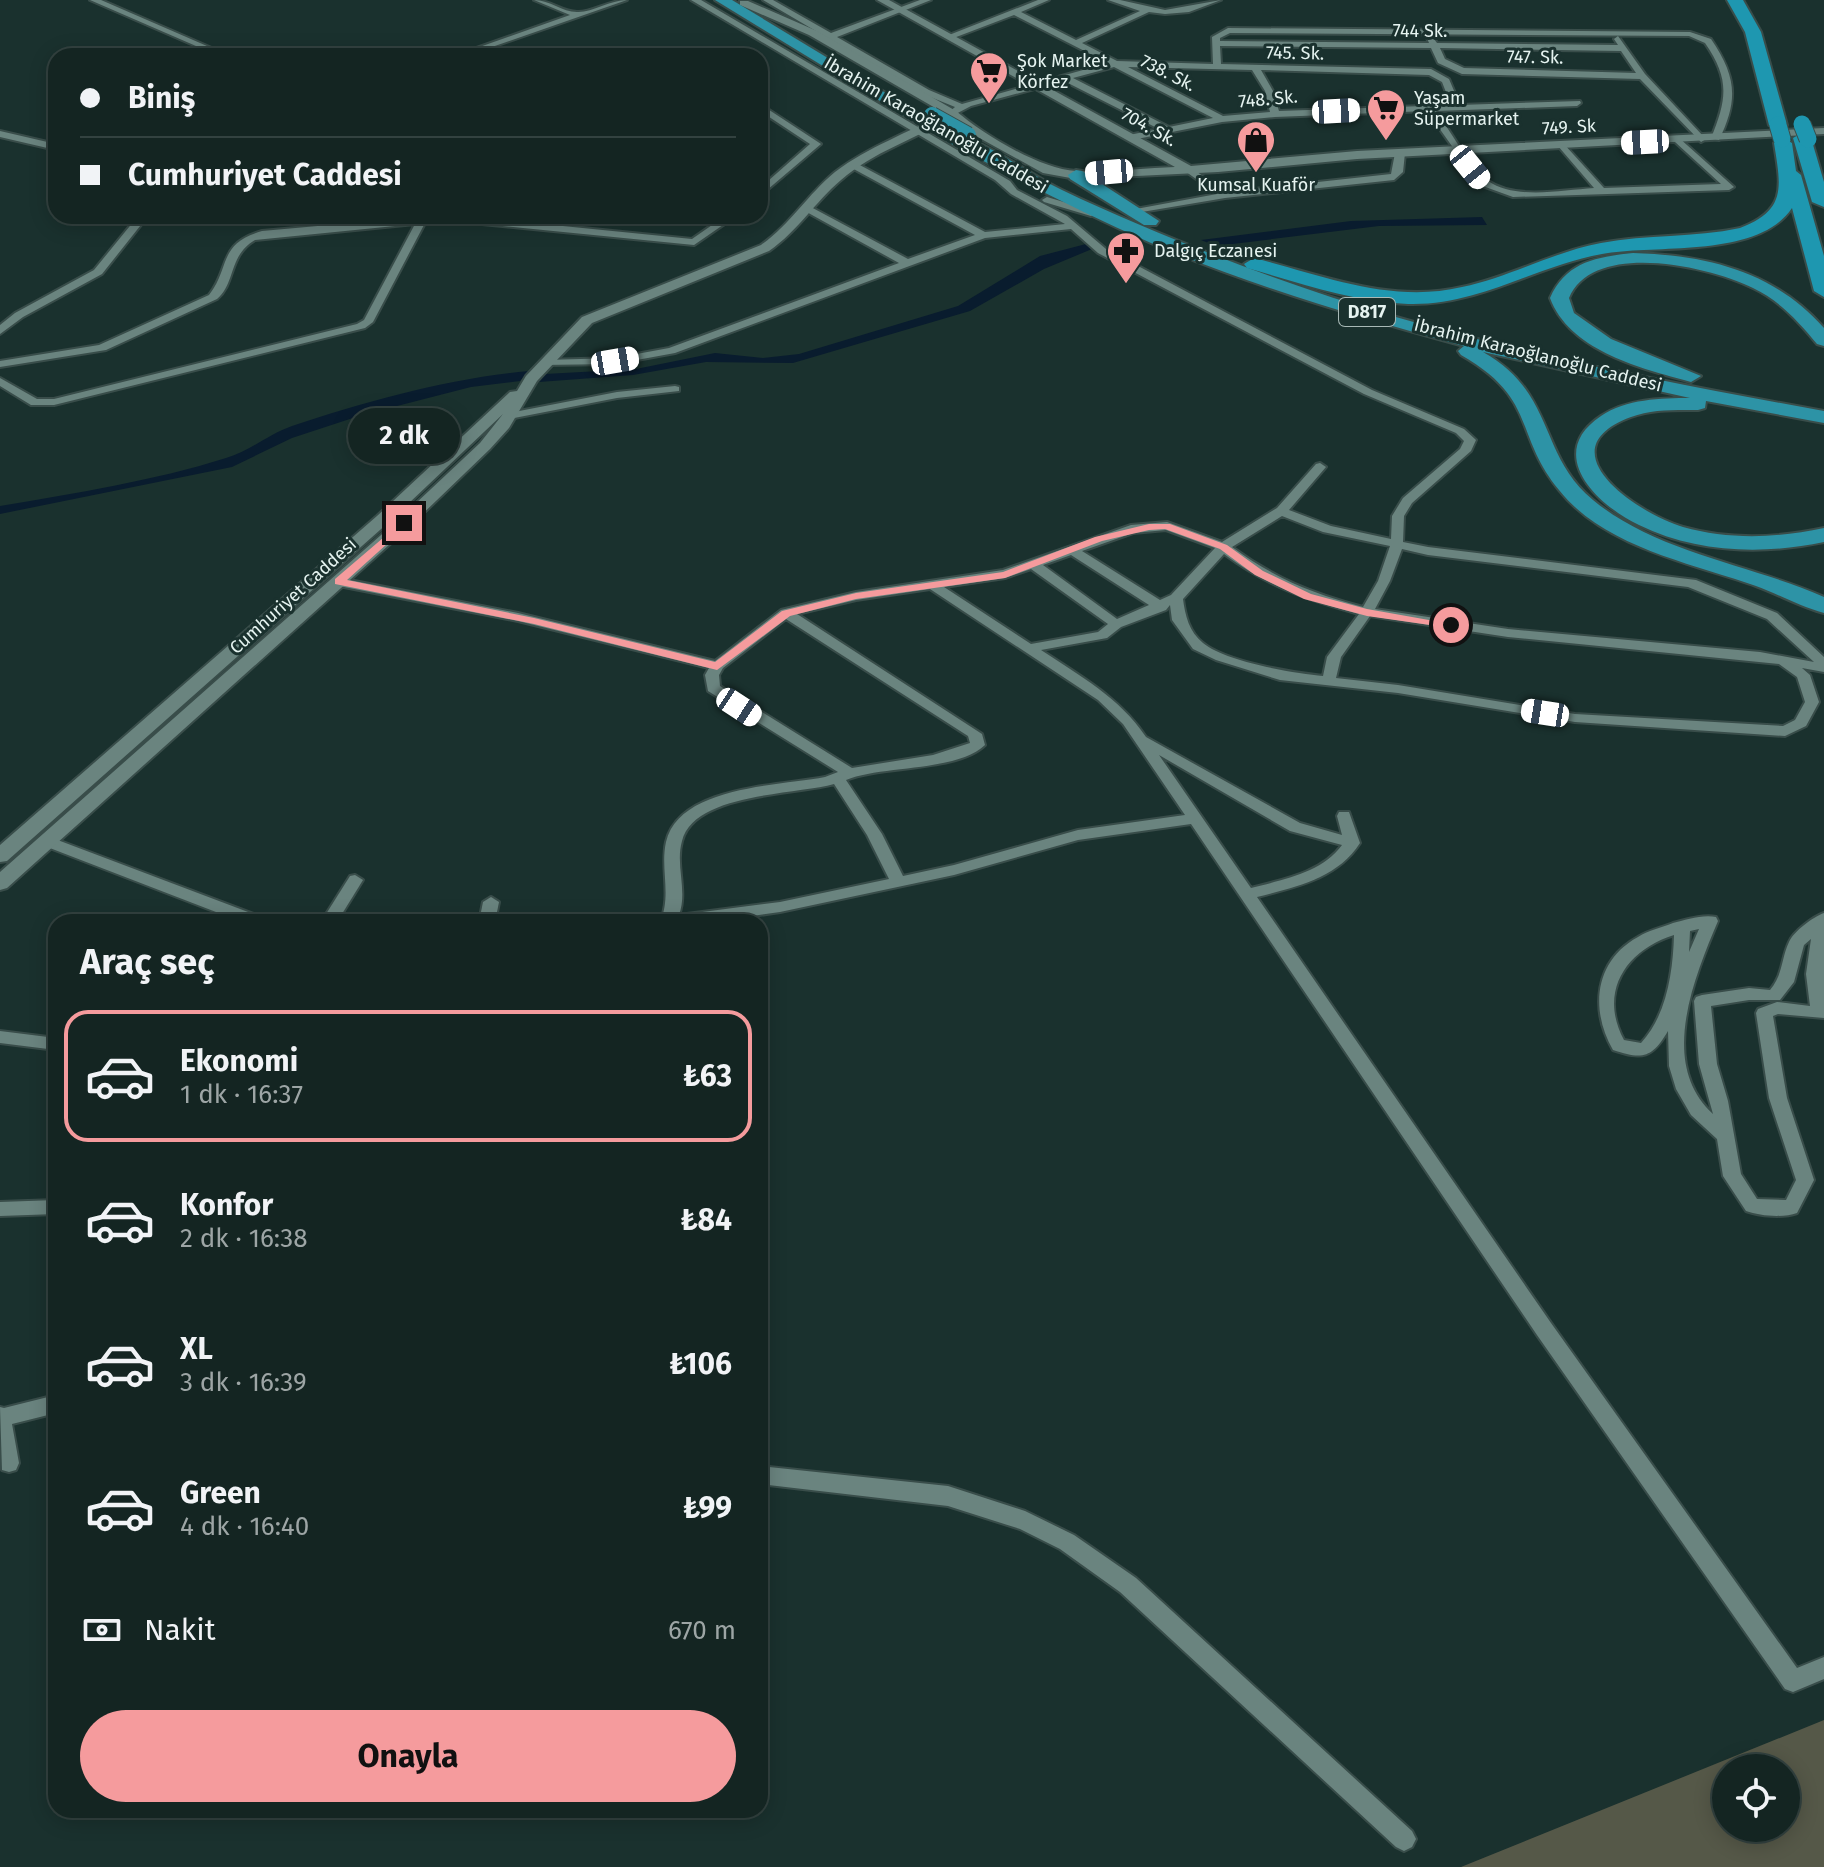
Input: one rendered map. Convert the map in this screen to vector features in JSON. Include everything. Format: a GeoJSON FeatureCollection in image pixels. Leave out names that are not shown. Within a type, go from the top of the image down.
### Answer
{"type":"FeatureCollection","features":[{"type":"Feature","properties":{"kind":"highway","name":"İbrahim Karaoğlanoğlu Caddesi"},"geometry":{"type":"LineString","coordinates":[[722,0],[923,122],[963,132],[1039,175],[1163,231],[1390,308],[1522,344],[1801,408]]}},
{"type":"Feature","properties":{"kind":"highway"},"geometry":{"type":"LineString","coordinates":[[1735,0],[1824,182]]}},
{"type":"Feature","properties":{"kind":"highway","name":"İbrahim Karaoğlanoğlu Caddesi"},"geometry":{"type":"LineString","coordinates":[[741,2],[923,122]]}},
{"type":"Feature","properties":{"kind":"highway"},"geometry":{"type":"LineString","coordinates":[[1797,129],[1824,212]]}},
{"type":"Feature","properties":{"kind":"highway"},"geometry":{"type":"LineString","coordinates":[[1254,264],[1371,294],[1440,298],[1500,285],[1573,256],[1601,249],[1739,234],[1772,221],[1782,211],[1797,129]]}},
{"type":"Feature","properties":{"kind":"highway"},"geometry":{"type":"LineString","coordinates":[[1797,129],[1824,291]]}},
{"type":"Feature","properties":{"kind":"highway","name":"İbrahim Karaoğlanoğlu Caddesi"},"geometry":{"type":"LineString","coordinates":[[963,132],[1091,213],[1142,235],[1305,293],[1543,360],[1801,408]]}},
{"type":"Feature","properties":{"kind":"highway"},"geometry":{"type":"LineString","coordinates":[[1070,174],[1163,231]]}},
{"type":"Feature","properties":{"kind":"highway"},"geometry":{"type":"LineString","coordinates":[[1801,408],[1685,374],[1605,345],[1579,328],[1564,311],[1560,295],[1567,281],[1584,270],[1628,259],[1654,259],[1711,267],[1761,285],[1783,298],[1803,314],[1824,340]]}},
{"type":"Feature","properties":{"kind":"highway"},"geometry":{"type":"LineString","coordinates":[[1305,293],[1444,340],[1501,369],[1519,385],[1531,407],[1562,483],[1586,505],[1614,524],[1824,606]]}},
{"type":"Feature","properties":{"kind":"highway"},"geometry":{"type":"LineString","coordinates":[[1801,408],[1696,404],[1634,410],[1610,419],[1593,433],[1585,452],[1588,470],[1600,487],[1621,506],[1653,523],[1687,534],[1768,546],[1824,535]]}},
{"type":"Feature","properties":{"kind":"highway","name":"D817"},"geometry":{"type":"LineString","coordinates":[[1801,408],[1824,405]]}},
{"type":"Feature","properties":{"kind":"street"},"geometry":{"type":"LineString","coordinates":[[94,0],[207,48]]}},
{"type":"Feature","properties":{"kind":"street"},"geometry":{"type":"LineString","coordinates":[[538,0],[579,16]]}},
{"type":"Feature","properties":{"kind":"street"},"geometry":{"type":"LineString","coordinates":[[482,48],[623,0]]}},
{"type":"Feature","properties":{"kind":"street"},"geometry":{"type":"LineString","coordinates":[[695,0],[818,71],[923,122],[999,179],[1054,203],[1091,213]]}},
{"type":"Feature","properties":{"kind":"street"},"geometry":{"type":"LineString","coordinates":[[707,0],[737,22]]}},
{"type":"Feature","properties":{"kind":"street"},"geometry":{"type":"LineString","coordinates":[[767,0],[957,110],[963,132],[969,128],[1047,170],[1070,174]]}},
{"type":"Feature","properties":{"kind":"street","name":"704. Sk."},"geometry":{"type":"LineString","coordinates":[[882,0],[1132,137],[1188,169],[1225,195]]}},
{"type":"Feature","properties":{"kind":"street"},"geometry":{"type":"LineString","coordinates":[[831,36],[927,0]]}},
{"type":"Feature","properties":{"kind":"street"},"geometry":{"type":"LineString","coordinates":[[948,37],[1045,0]]}},
{"type":"Feature","properties":{"kind":"street"},"geometry":{"type":"LineString","coordinates":[[1112,0],[1146,11],[1177,15],[1217,0]]}},
{"type":"Feature","properties":{"kind":"street"},"geometry":{"type":"LineString","coordinates":[[741,2],[803,27],[957,110],[1033,85],[1115,64]]}},
{"type":"Feature","properties":{"kind":"street"},"geometry":{"type":"LineString","coordinates":[[1076,43],[1146,11]]}},
{"type":"Feature","properties":{"kind":"street","name":"738. Sk."},"geometry":{"type":"LineString","coordinates":[[1015,12],[1222,119]]}},
{"type":"Feature","properties":{"kind":"street"},"geometry":{"type":"LineString","coordinates":[[1217,67],[1216,37],[1228,30],[1690,34],[1708,41],[1729,77],[1731,98],[1716,138]]}},
{"type":"Feature","properties":{"kind":"street"},"geometry":{"type":"LineString","coordinates":[[1428,32],[1435,47]]}},
{"type":"Feature","properties":{"kind":"street"},"geometry":{"type":"LineString","coordinates":[[1616,34],[1642,74],[1701,139]]}},
{"type":"Feature","properties":{"kind":"street","name":"744 Sk."},"geometry":{"type":"LineString","coordinates":[[1216,43],[1623,48]]}},
{"type":"Feature","properties":{"kind":"street","name":"747. Sk."},"geometry":{"type":"LineString","coordinates":[[1435,47],[1441,61],[1462,71],[1642,74]]}},
{"type":"Feature","properties":{"kind":"street","name":"745. Sk."},"geometry":{"type":"LineString","coordinates":[[1115,64],[1431,72],[1446,81],[1456,105]]}},
{"type":"Feature","properties":{"kind":"street"},"geometry":{"type":"LineString","coordinates":[[1255,68],[1269,91],[1275,114]]}},
{"type":"Feature","properties":{"kind":"street"},"geometry":{"type":"LineString","coordinates":[[1064,77],[1168,130]]}},
{"type":"Feature","properties":{"kind":"street","name":"748. Sk."},"geometry":{"type":"LineString","coordinates":[[1132,137],[1222,119],[1275,114],[1428,106],[1577,103]]}},
{"type":"Feature","properties":{"kind":"street"},"geometry":{"type":"LineString","coordinates":[[1428,106],[1483,183],[1495,190],[1532,194],[1729,187],[1678,140]]}},
{"type":"Feature","properties":{"kind":"street","name":"Cumhuriyet Caddesi"},"geometry":{"type":"LineString","coordinates":[[0,883],[339,582],[485,446],[509,416],[521,390],[594,315],[765,248],[787,232],[806,208],[853,165],[923,122],[957,110]]}},
{"type":"Feature","properties":{"kind":"street"},"geometry":{"type":"LineString","coordinates":[[768,112],[816,144],[768,186]]}},
{"type":"Feature","properties":{"kind":"street","name":"749. Sk"},"geometry":{"type":"LineString","coordinates":[[1070,174],[1188,169],[1400,153],[1701,139],[1797,129]]}},
{"type":"Feature","properties":{"kind":"street"},"geometry":{"type":"LineString","coordinates":[[0,134],[48,145]]}},
{"type":"Feature","properties":{"kind":"street"},"geometry":{"type":"LineString","coordinates":[[41,143],[48,140]]}},
{"type":"Feature","properties":{"kind":"street"},"geometry":{"type":"LineString","coordinates":[[1563,146],[1602,192]]}},
{"type":"Feature","properties":{"kind":"street"},"geometry":{"type":"LineString","coordinates":[[1130,211],[1225,195],[1394,177],[1398,172],[1400,153]]}},
{"type":"Feature","properties":{"kind":"street"},"geometry":{"type":"LineString","coordinates":[[853,165],[983,235]]}},
{"type":"Feature","properties":{"kind":"street"},"geometry":{"type":"LineString","coordinates":[[999,179],[1006,188],[1073,226],[1102,251],[1368,392],[1460,431],[1470,440],[1465,451],[1407,501],[1398,516],[1397,544],[1384,581],[1367,612],[1334,657],[1329,680]]}},
{"type":"Feature","properties":{"kind":"street"},"geometry":{"type":"LineString","coordinates":[[806,208],[906,262]]}},
{"type":"Feature","properties":{"kind":"street"},"geometry":{"type":"LineString","coordinates":[[0,331],[19,315],[98,272],[137,224]]}},
{"type":"Feature","properties":{"kind":"street"},"geometry":{"type":"LineString","coordinates":[[0,364],[102,348],[213,297],[217,294],[234,247],[249,237],[368,224]]}},
{"type":"Feature","properties":{"kind":"street"},"geometry":{"type":"LineString","coordinates":[[0,381],[35,403],[54,402],[361,326],[368,322],[420,224]]}},
{"type":"Feature","properties":{"kind":"street"},"geometry":{"type":"LineString","coordinates":[[512,224],[694,242],[720,224]]}},
{"type":"Feature","properties":{"kind":"street"},"geometry":{"type":"LineString","coordinates":[[545,363],[615,361],[671,351],[983,235],[1073,226]]}},
{"type":"Feature","properties":{"kind":"street"},"geometry":{"type":"LineString","coordinates":[[509,416],[617,395],[675,389]]}},
{"type":"Feature","properties":{"kind":"street"},"geometry":{"type":"LineString","coordinates":[[0,856],[383,519],[521,390]]}},
{"type":"Feature","properties":{"kind":"street"},"geometry":{"type":"LineString","coordinates":[[1029,648],[1102,635],[1116,624],[1156,604],[1176,598],[1223,547],[1281,511],[1320,467]]}},
{"type":"Feature","properties":{"kind":"street"},"geometry":{"type":"LineString","coordinates":[[1281,511],[1327,529],[1397,544],[1472,557],[1691,583],[1772,616],[1824,666]]}},
{"type":"Feature","properties":{"kind":"street"},"geometry":{"type":"LineString","coordinates":[[897,880],[844,776],[713,688],[712,675],[717,666],[786,613],[856,596],[935,587],[1005,574],[1131,529],[1167,526],[1223,547],[1259,573],[1308,596],[1367,612],[1508,633],[1824,666]]}},
{"type":"Feature","properties":{"kind":"street"},"geometry":{"type":"LineString","coordinates":[[1072,550],[1179,620],[1198,646],[1221,657],[1280,676],[1329,680],[1575,718],[1785,731],[1801,723],[1812,702],[1803,675],[1782,660]]}},
{"type":"Feature","properties":{"kind":"street"},"geometry":{"type":"LineString","coordinates":[[1033,564],[1116,624]]}},
{"type":"Feature","properties":{"kind":"street"},"geometry":{"type":"LineString","coordinates":[[339,582],[529,620],[717,666]]}},
{"type":"Feature","properties":{"kind":"street"},"geometry":{"type":"LineString","coordinates":[[935,587],[1103,697],[1144,741],[1194,819],[1249,894],[1544,1329],[1793,1681],[1824,1668]]}},
{"type":"Feature","properties":{"kind":"street"},"geometry":{"type":"LineString","coordinates":[[1176,598],[1179,620]]}},
{"type":"Feature","properties":{"kind":"street"},"geometry":{"type":"LineString","coordinates":[[671,914],[676,899],[670,846],[691,813],[717,803],[952,757],[978,745],[975,734],[786,613]]}},
{"type":"Feature","properties":{"kind":"street"},"geometry":{"type":"LineString","coordinates":[[1144,741],[1295,827],[1352,843]]}},
{"type":"Feature","properties":{"kind":"street"},"geometry":{"type":"LineString","coordinates":[[1249,894],[1314,872],[1346,855],[1352,843],[1344,816]]}},
{"type":"Feature","properties":{"kind":"street"},"geometry":{"type":"LineString","coordinates":[[728,914],[780,907],[954,870],[1069,836],[1194,819]]}},
{"type":"Feature","properties":{"kind":"street"},"geometry":{"type":"LineString","coordinates":[[47,841],[237,914]]}},
{"type":"Feature","properties":{"kind":"street"},"geometry":{"type":"LineString","coordinates":[[334,914],[355,880]]}},
{"type":"Feature","properties":{"kind":"street"},"geometry":{"type":"LineString","coordinates":[[489,914],[491,902]]}},
{"type":"Feature","properties":{"kind":"street"},"geometry":{"type":"LineString","coordinates":[[1822,920],[1814,974],[1822,1015],[1777,1008],[1764,1013],[1775,1088],[1788,1138],[1805,1180],[1791,1208],[1752,1206],[1732,1176],[1708,1064],[1702,1001],[1749,994],[1774,996],[1786,982],[1797,942],[1822,920]]}},
{"type":"Feature","properties":{"kind":"street"},"geometry":{"type":"LineString","coordinates":[[1682,926],[1683,962],[1668,1005],[1666,1024],[1645,1050],[1619,1046],[1606,1023],[1609,978],[1624,951],[1682,926],[1710,921],[1691,964],[1676,1031],[1678,1073],[1697,1109],[1725,1136]]}},
{"type":"Feature","properties":{"kind":"street"},"geometry":{"type":"LineString","coordinates":[[0,1037],[48,1043]]}},
{"type":"Feature","properties":{"kind":"street"},"geometry":{"type":"LineString","coordinates":[[0,1209],[48,1207]]}},
{"type":"Feature","properties":{"kind":"street"},"geometry":{"type":"LineString","coordinates":[[9,1463],[0,1417],[48,1406]]}},
{"type":"Feature","properties":{"kind":"street"},"geometry":{"type":"LineString","coordinates":[[768,1476],[948,1496],[1025,1521],[1067,1542],[1128,1585],[1404,1839]]}},
{"type":"Feature","properties":{"kind":"green space"},"geometry":{"type":"Polygon","coordinates":[[[1824,1720],[1824,1867],[1461,1867],[1712,1765],[1712,1842],[1800,1842],[1800,1754],[1740,1754],[1824,1720]]]}},
{"type":"Feature","properties":{"kind":"water"},"geometry":{"type":"Polygon","coordinates":[[[1482,217],[1487,225],[1379,226],[1216,246],[1201,240],[1351,221],[1482,217]]]}},
{"type":"Feature","properties":{"kind":"water"},"geometry":{"type":"Polygon","coordinates":[[[1086,244],[1092,249],[1044,269],[970,311],[793,363],[706,362],[633,375],[539,382],[545,374],[636,369],[715,353],[763,358],[799,354],[958,306],[1040,256],[1086,244]]]}},
{"type":"Feature","properties":{"kind":"water"},"geometry":{"type":"Polygon","coordinates":[[[529,371],[520,381],[471,387],[362,415],[292,438],[232,467],[0,514],[0,506],[142,480],[226,458],[292,426],[379,399],[469,379],[529,371]]]}},
{"type":"Feature","properties":{"kind":"place","name":"Şok Market Körfez"},"geometry":{"type":"Point","coordinates":[989,105]}},
{"type":"Feature","properties":{"kind":"place","name":"Yaşam Süpermarket"},"geometry":{"type":"Point","coordinates":[1386,142]}},
{"type":"Feature","properties":{"kind":"place","name":"Kumsal Kuaför"},"geometry":{"type":"Point","coordinates":[1256,174]}},
{"type":"Feature","properties":{"kind":"place","name":"Dalgıç Eczanesi"},"geometry":{"type":"Point","coordinates":[1126,285]}},
{"type":"Feature","properties":{"kind":"route"},"geometry":{"type":"LineString","coordinates":[[404,523],[339,582],[485,610],[717,666],[786,613],[856,596],[935,587],[1005,574],[1099,539],[1149,527],[1167,526],[1223,547],[1259,573],[1308,596],[1367,612],[1451,625]]}}]}
